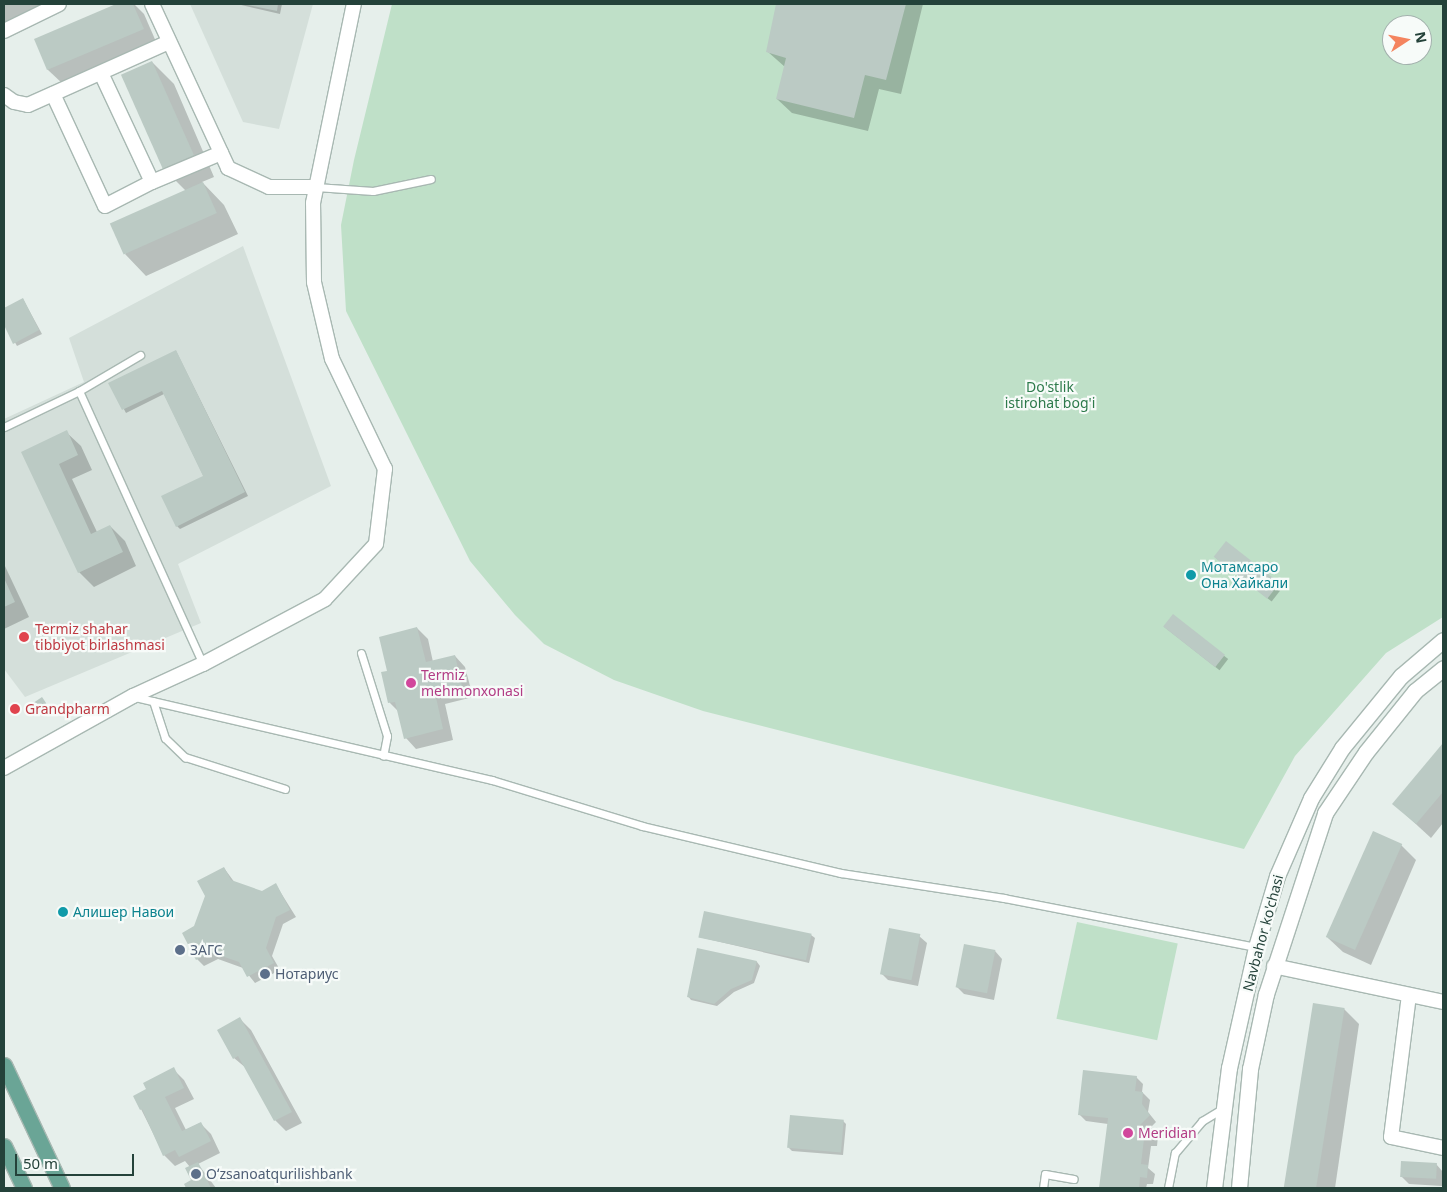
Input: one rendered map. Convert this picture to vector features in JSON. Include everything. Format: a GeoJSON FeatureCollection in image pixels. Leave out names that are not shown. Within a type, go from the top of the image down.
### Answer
{"type":"FeatureCollection","features":[{"type":"Feature","properties":{"kind":"main road"},"geometry":{"type":"LineString","coordinates":[[4,1066],[62,1188]]}},
{"type":"Feature","properties":{"kind":"main road"},"geometry":{"type":"LineString","coordinates":[[4,1146],[24,1188]]}},
{"type":"Feature","properties":{"kind":"street"},"geometry":{"type":"LineString","coordinates":[[4,31],[59,4]]}},
{"type":"Feature","properties":{"kind":"street"},"geometry":{"type":"LineString","coordinates":[[152,4],[228,168],[269,187],[316,187]]}},
{"type":"Feature","properties":{"kind":"street"},"geometry":{"type":"LineString","coordinates":[[4,768],[133,696],[203,664],[325,598],[376,544],[385,469],[330,349],[314,282],[313,203],[354,4]]}},
{"type":"Feature","properties":{"kind":"street"},"geometry":{"type":"LineString","coordinates":[[4,95],[14,102],[28,104],[169,42]]}},
{"type":"Feature","properties":{"kind":"street"},"geometry":{"type":"LineString","coordinates":[[101,73],[152,182]]}},
{"type":"Feature","properties":{"kind":"street"},"geometry":{"type":"LineString","coordinates":[[52,94],[105,206],[152,182],[221,153]]}},
{"type":"Feature","properties":{"kind":"street","name":"Navbahor ko'chasi"},"geometry":{"type":"LineString","coordinates":[[1214,1188],[1224,1107],[1247,990],[1256,947],[1277,876],[1311,798],[1342,748],[1373,707],[1401,676],[1443,640]]}},
{"type":"Feature","properties":{"kind":"street","name":"Navbahor ko'chasi"},"geometry":{"type":"LineString","coordinates":[[1239,1188],[1250,1070],[1266,994],[1325,813],[1366,752],[1415,691],[1443,668]]}},
{"type":"Feature","properties":{"kind":"street"},"geometry":{"type":"LineString","coordinates":[[1274,966],[1443,1002]]}},
{"type":"Feature","properties":{"kind":"street"},"geometry":{"type":"LineString","coordinates":[[1247,990],[1266,994]]}},
{"type":"Feature","properties":{"kind":"street"},"geometry":{"type":"LineString","coordinates":[[1409,994],[1391,1136],[1443,1148]]}},
{"type":"Feature","properties":{"kind":"lane"},"geometry":{"type":"LineString","coordinates":[[316,187],[373,191],[431,180]]}},
{"type":"Feature","properties":{"kind":"lane"},"geometry":{"type":"LineString","coordinates":[[4,427],[79,391],[140,355]]}},
{"type":"Feature","properties":{"kind":"lane"},"geometry":{"type":"LineString","coordinates":[[79,391],[203,664]]}},
{"type":"Feature","properties":{"kind":"lane"},"geometry":{"type":"LineString","coordinates":[[361,654],[387,736],[383,756]]}},
{"type":"Feature","properties":{"kind":"lane"},"geometry":{"type":"LineString","coordinates":[[133,696],[492,780],[642,826],[841,873],[1004,898],[1256,947]]}},
{"type":"Feature","properties":{"kind":"lane"},"geometry":{"type":"LineString","coordinates":[[153,701],[166,738],[185,757],[285,789]]}},
{"type":"Feature","properties":{"kind":"lane"},"geometry":{"type":"LineString","coordinates":[[1168,1188],[1175,1152],[1202,1121],[1224,1107]]}},
{"type":"Feature","properties":{"kind":"lane"},"geometry":{"type":"LineString","coordinates":[[1044,1188],[1045,1174],[1074,1179]]}},
{"type":"Feature","properties":{"kind":"shaded area"},"geometry":{"type":"Polygon","coordinates":[[[190,4],[313,4],[279,129],[243,122],[190,4]]]}},
{"type":"Feature","properties":{"kind":"shaded area"},"geometry":{"type":"Polygon","coordinates":[[[243,246],[331,486],[178,564],[201,623],[25,697],[4,669],[4,419],[84,382],[69,338],[243,246]]]}},
{"type":"Feature","properties":{"kind":"green space","name":"Do'stlik istirohat bog'i"},"geometry":{"type":"Polygon","coordinates":[[[392,4],[1443,4],[1443,617],[1386,653],[1295,756],[1244,849],[703,711],[614,680],[544,644],[515,615],[470,561],[346,311],[341,225],[354,160],[392,4]]]}},
{"type":"Feature","properties":{"kind":"green space"},"geometry":{"type":"Polygon","coordinates":[[[1077,922],[1178,943],[1157,1040],[1056,1019],[1077,922]]]}},
{"type":"Feature","properties":{"kind":"building"},"geometry":{"type":"Polygon","coordinates":[[[116,4],[133,4],[144,29],[47,70],[34,39],[116,4]]]}},
{"type":"Feature","properties":{"kind":"building"},"geometry":{"type":"Polygon","coordinates":[[[243,4],[278,4],[277,11],[243,4]]]}},
{"type":"Feature","properties":{"kind":"building"},"geometry":{"type":"Polygon","coordinates":[[[776,4],[906,4],[886,80],[865,75],[854,118],[776,99],[786,58],[766,52],[776,4]]]}},
{"type":"Feature","properties":{"kind":"building"},"geometry":{"type":"Polygon","coordinates":[[[152,61],[194,155],[163,169],[121,75],[152,61]]]}},
{"type":"Feature","properties":{"kind":"building"},"geometry":{"type":"Polygon","coordinates":[[[203,182],[217,213],[124,255],[110,223],[203,182]]]}},
{"type":"Feature","properties":{"kind":"building"},"geometry":{"type":"Polygon","coordinates":[[[23,298],[39,330],[13,344],[4,325],[4,308],[23,298]]]}},
{"type":"Feature","properties":{"kind":"building"},"geometry":{"type":"Polygon","coordinates":[[[176,350],[245,492],[176,527],[161,496],[203,476],[162,391],[122,410],[108,383],[176,350]]]}},
{"type":"Feature","properties":{"kind":"building"},"geometry":{"type":"Polygon","coordinates":[[[67,430],[78,455],[59,464],[91,534],[110,525],[123,552],[78,573],[21,452],[67,430]]]}},
{"type":"Feature","properties":{"kind":"building"},"geometry":{"type":"Polygon","coordinates":[[[1226,541],[1280,583],[1267,599],[1214,557],[1226,541]]]}},
{"type":"Feature","properties":{"kind":"building"},"geometry":{"type":"Polygon","coordinates":[[[4,578],[15,602],[4,607],[4,578]]]}},
{"type":"Feature","properties":{"kind":"building"},"geometry":{"type":"Polygon","coordinates":[[[1173,614],[1225,655],[1215,667],[1163,627],[1173,614]]]}},
{"type":"Feature","properties":{"kind":"building"},"geometry":{"type":"Polygon","coordinates":[[[417,627],[426,662],[455,655],[462,686],[435,693],[443,729],[404,739],[395,702],[388,703],[381,672],[387,671],[379,637],[417,627]]]}},
{"type":"Feature","properties":{"kind":"building"},"geometry":{"type":"Polygon","coordinates":[[[42,697],[46,703],[33,711],[30,705],[42,697]]]}},
{"type":"Feature","properties":{"kind":"building"},"geometry":{"type":"Polygon","coordinates":[[[1443,743],[1443,792],[1416,824],[1392,804],[1443,743]]]}},
{"type":"Feature","properties":{"kind":"building"},"geometry":{"type":"Polygon","coordinates":[[[1373,831],[1402,844],[1355,950],[1326,937],[1373,831]]]}},
{"type":"Feature","properties":{"kind":"building"},"geometry":{"type":"Polygon","coordinates":[[[224,867],[231,880],[262,891],[276,883],[290,910],[276,917],[266,948],[274,963],[247,977],[239,962],[210,952],[196,960],[182,933],[194,926],[205,896],[197,881],[224,867]]]}},
{"type":"Feature","properties":{"kind":"building"},"geometry":{"type":"Polygon","coordinates":[[[704,911],[812,934],[806,960],[698,937],[704,911]]]}},
{"type":"Feature","properties":{"kind":"building"},"geometry":{"type":"Polygon","coordinates":[[[889,928],[920,934],[911,980],[880,974],[889,928]]]}},
{"type":"Feature","properties":{"kind":"building"},"geometry":{"type":"Polygon","coordinates":[[[964,944],[995,950],[987,993],[956,987],[964,944]]]}},
{"type":"Feature","properties":{"kind":"building"},"geometry":{"type":"Polygon","coordinates":[[[697,948],[757,961],[752,980],[731,989],[714,1004],[687,997],[697,948]]]}},
{"type":"Feature","properties":{"kind":"building"},"geometry":{"type":"Polygon","coordinates":[[[1313,1003],[1345,1008],[1316,1188],[1284,1188],[1313,1003]]]}},
{"type":"Feature","properties":{"kind":"building"},"geometry":{"type":"Polygon","coordinates":[[[240,1017],[292,1112],[274,1121],[238,1056],[233,1059],[217,1030],[240,1017]]]}},
{"type":"Feature","properties":{"kind":"building"},"geometry":{"type":"Polygon","coordinates":[[[174,1067],[184,1088],[165,1097],[182,1131],[201,1122],[211,1141],[179,1157],[175,1150],[163,1156],[142,1109],[140,1110],[133,1096],[146,1089],[143,1083],[174,1067]]]}},
{"type":"Feature","properties":{"kind":"building","name":"Meridian"},"geometry":{"type":"Polygon","coordinates":[[[1083,1070],[1137,1076],[1135,1091],[1143,1092],[1142,1104],[1150,1115],[1139,1126],[1152,1128],[1150,1140],[1144,1139],[1141,1164],[1148,1165],[1147,1178],[1140,1177],[1139,1188],[1099,1188],[1108,1118],[1078,1115],[1083,1070]]]}},
{"type":"Feature","properties":{"kind":"building"},"geometry":{"type":"Polygon","coordinates":[[[790,1115],[844,1120],[841,1153],[787,1148],[790,1115]]]}},
{"type":"Feature","properties":{"kind":"building"},"geometry":{"type":"Polygon","coordinates":[[[1401,1161],[1437,1163],[1436,1179],[1400,1177],[1401,1161]]]}},
{"type":"Feature","properties":{"kind":"building","name":"Oʻzsanoatqurilishbank"},"geometry":{"type":"Polygon","coordinates":[[[198,1162],[211,1188],[186,1188],[184,1184],[191,1180],[185,1168],[198,1162]]]}},
{"type":"Feature","properties":{"kind":"place","name":"Мотамсаро Она Хайкали"},"geometry":{"type":"Point","coordinates":[1191,575]}},
{"type":"Feature","properties":{"kind":"place","name":"Termiz shahar tibbiyot birlashmasi"},"geometry":{"type":"Point","coordinates":[24,637]}},
{"type":"Feature","properties":{"kind":"place","name":"Termiz mehmonxonasi"},"geometry":{"type":"Point","coordinates":[411,683]}},
{"type":"Feature","properties":{"kind":"place","name":"Grandpharm"},"geometry":{"type":"Point","coordinates":[15,709]}},
{"type":"Feature","properties":{"kind":"place","name":"Алишер Навои"},"geometry":{"type":"Point","coordinates":[63,912]}},
{"type":"Feature","properties":{"kind":"place","name":"ЗАГС"},"geometry":{"type":"Point","coordinates":[180,950]}},
{"type":"Feature","properties":{"kind":"place","name":"Нотариус"},"geometry":{"type":"Point","coordinates":[265,974]}},
{"type":"Feature","properties":{"kind":"place","name":"Meridian"},"geometry":{"type":"Point","coordinates":[1128,1133]}},
{"type":"Feature","properties":{"kind":"place","name":"Oʻzsanoatqurilishbank"},"geometry":{"type":"Point","coordinates":[196,1174]}}]}
